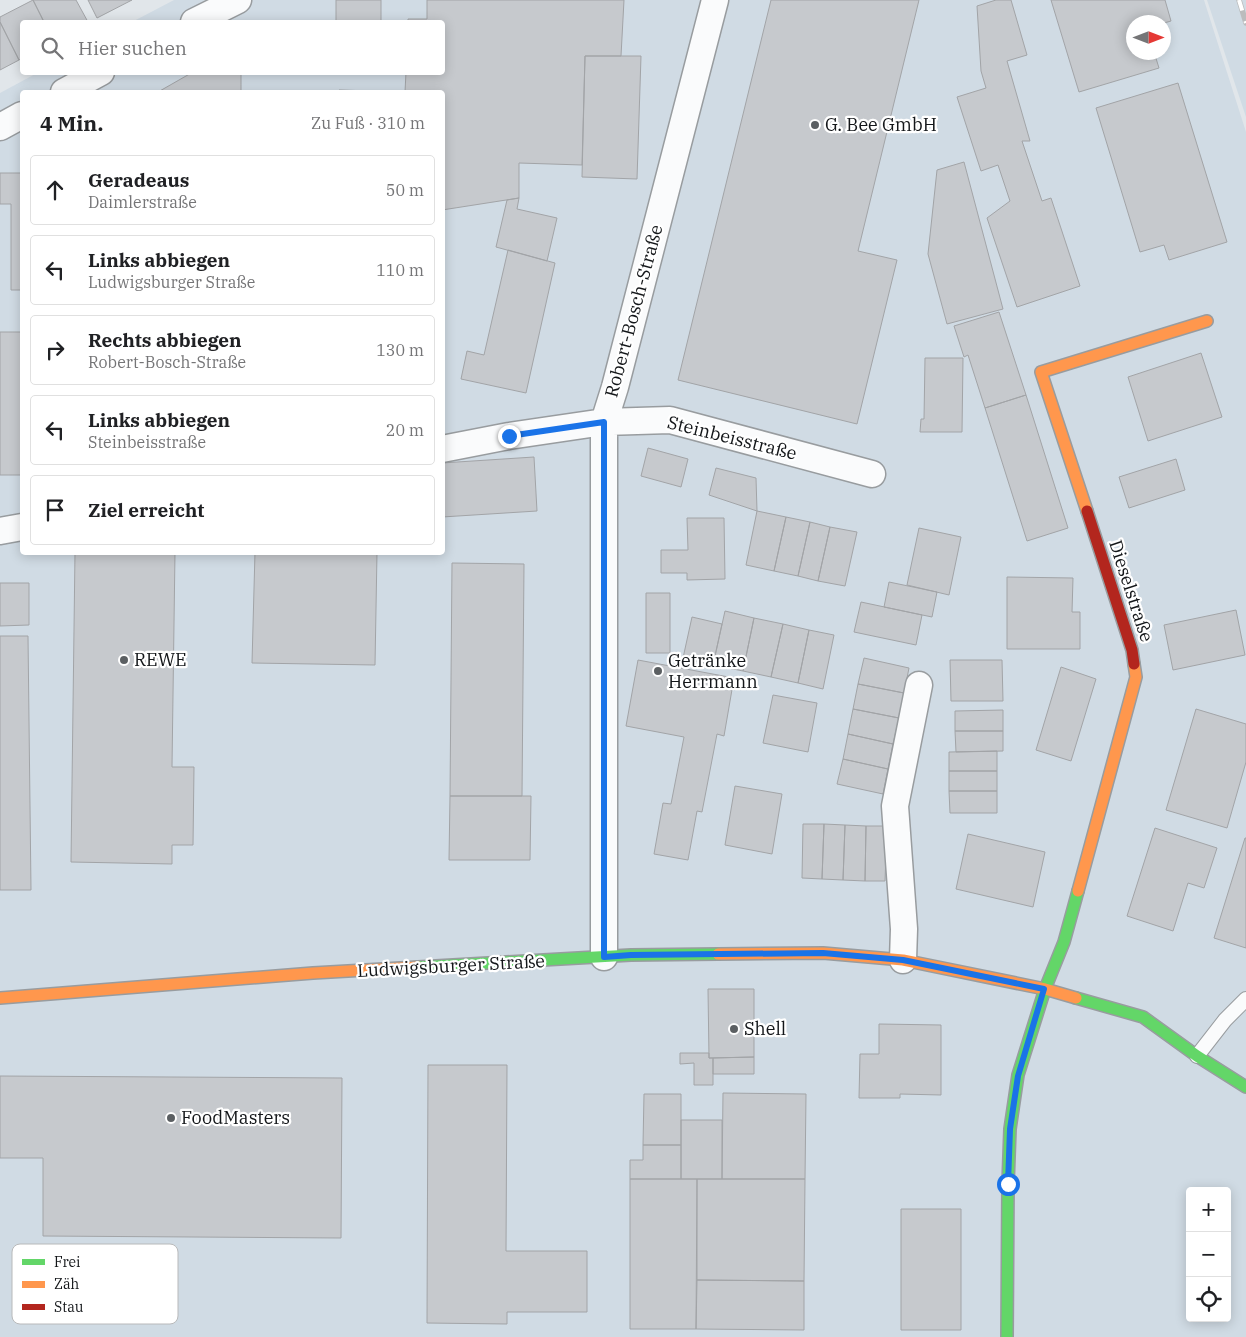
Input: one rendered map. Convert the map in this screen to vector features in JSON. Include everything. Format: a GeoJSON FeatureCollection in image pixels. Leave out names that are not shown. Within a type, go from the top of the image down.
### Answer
{"type":"FeatureCollection","features":[{"type":"Feature","properties":{"kind":"main road","name":"Dieselstraße"},"geometry":{"type":"LineString","coordinates":[[1044,989],[1064,942],[1136,677],[1132,650],[1041,372],[1207,321]]}},
{"type":"Feature","properties":{"kind":"main road","name":"Ludwigsburger Straße"},"geometry":{"type":"LineString","coordinates":[[0,998],[313,973],[631,955],[823,953],[903,960],[1044,989],[1143,1017],[1246,1088]]}},
{"type":"Feature","properties":{"kind":"main road"},"geometry":{"type":"LineString","coordinates":[[1007,1337],[1010,1129],[1018,1076],[1044,989]]}},
{"type":"Feature","properties":{"kind":"street","name":"Robert-Bosch-Straße"},"geometry":{"type":"LineString","coordinates":[[604,957],[604,422],[615,387],[715,0]]}},
{"type":"Feature","properties":{"kind":"street"},"geometry":{"type":"LineString","coordinates":[[197,20],[223,3]]}},
{"type":"Feature","properties":{"kind":"street"},"geometry":{"type":"LineString","coordinates":[[68,90],[95,75]]}},
{"type":"Feature","properties":{"kind":"street"},"geometry":{"type":"LineString","coordinates":[[0,127],[20,116]]}},
{"type":"Feature","properties":{"kind":"street","name":"Steinbeisstraße"},"geometry":{"type":"LineString","coordinates":[[445,448],[509,436],[604,422],[670,420],[872,474]]}},
{"type":"Feature","properties":{"kind":"street"},"geometry":{"type":"LineString","coordinates":[[0,532],[20,527]]}},
{"type":"Feature","properties":{"kind":"street"},"geometry":{"type":"LineString","coordinates":[[903,960],[904,929],[895,806],[919,685]]}},
{"type":"Feature","properties":{"kind":"lane"},"geometry":{"type":"LineString","coordinates":[[1197,1056],[1225,1020],[1246,999]]}},
{"type":"Feature","properties":{"kind":"shaded area"},"geometry":{"type":"Polygon","coordinates":[[[174,0],[1204,0],[1246,132],[1246,1337],[0,1337],[0,93],[33,75],[445,75],[445,20],[136,20],[174,0]]]}},
{"type":"Feature","properties":{"kind":"shaded area"},"geometry":{"type":"Polygon","coordinates":[[[1207,0],[1246,0],[1246,117],[1207,0]]]}},
{"type":"Feature","properties":{"kind":"building"},"geometry":{"type":"Polygon","coordinates":[[[33,0],[76,0],[87,20],[43,20],[33,0]]]}},
{"type":"Feature","properties":{"kind":"building"},"geometry":{"type":"Polygon","coordinates":[[[33,0],[43,20],[20,20],[19,60],[0,22],[0,17],[33,0]]]}},
{"type":"Feature","properties":{"kind":"building"},"geometry":{"type":"Polygon","coordinates":[[[88,0],[132,0],[97,18],[88,0]]]}},
{"type":"Feature","properties":{"kind":"building"},"geometry":{"type":"Polygon","coordinates":[[[336,0],[381,0],[381,20],[336,20],[336,0]]]}},
{"type":"Feature","properties":{"kind":"building"},"geometry":{"type":"Polygon","coordinates":[[[427,0],[624,0],[621,56],[585,56],[582,165],[519,163],[519,198],[445,210],[445,90],[405,90],[406,75],[445,75],[445,20],[408,20],[427,19],[427,0]]]}},
{"type":"Feature","properties":{"kind":"building","name":"G. Bee GmbH"},"geometry":{"type":"Polygon","coordinates":[[[771,0],[919,0],[858,251],[897,260],[857,424],[678,380],[771,0]]]}},
{"type":"Feature","properties":{"kind":"building"},"geometry":{"type":"Polygon","coordinates":[[[996,0],[1011,0],[1027,55],[1007,61],[1030,141],[1022,141],[1042,201],[1051,198],[1080,286],[1017,307],[987,218],[1010,201],[998,165],[981,171],[957,97],[986,88],[981,71],[977,6],[996,0]]]}},
{"type":"Feature","properties":{"kind":"building"},"geometry":{"type":"Polygon","coordinates":[[[1051,0],[1165,0],[1169,15],[1126,15],[1126,60],[1156,60],[1159,68],[1079,92],[1051,0]]]}},
{"type":"Feature","properties":{"kind":"building"},"geometry":{"type":"Polygon","coordinates":[[[0,22],[19,60],[0,70],[0,22]]]}},
{"type":"Feature","properties":{"kind":"building"},"geometry":{"type":"Polygon","coordinates":[[[585,56],[641,56],[637,179],[582,177],[585,56]]]}},
{"type":"Feature","properties":{"kind":"building"},"geometry":{"type":"Polygon","coordinates":[[[188,75],[241,75],[241,90],[162,90],[188,75]]]}},
{"type":"Feature","properties":{"kind":"building"},"geometry":{"type":"Polygon","coordinates":[[[1178,83],[1227,242],[1169,260],[1164,245],[1140,252],[1096,108],[1178,83]]]}},
{"type":"Feature","properties":{"kind":"building"},"geometry":{"type":"Polygon","coordinates":[[[964,162],[1003,309],[947,324],[928,254],[937,170],[964,162]]]}},
{"type":"Feature","properties":{"kind":"building"},"geometry":{"type":"Polygon","coordinates":[[[0,173],[20,173],[20,290],[11,290],[11,204],[0,204],[0,173]]]}},
{"type":"Feature","properties":{"kind":"building"},"geometry":{"type":"Polygon","coordinates":[[[519,198],[517,209],[557,218],[547,261],[496,247],[507,200],[519,198]]]}},
{"type":"Feature","properties":{"kind":"building"},"geometry":{"type":"Polygon","coordinates":[[[508,250],[555,263],[526,393],[461,379],[467,351],[484,355],[508,250]]]}},
{"type":"Feature","properties":{"kind":"building"},"geometry":{"type":"Polygon","coordinates":[[[999,312],[1026,395],[985,408],[968,355],[964,357],[954,326],[999,312]]]}},
{"type":"Feature","properties":{"kind":"building"},"geometry":{"type":"Polygon","coordinates":[[[0,332],[20,332],[20,475],[0,475],[0,332]]]}},
{"type":"Feature","properties":{"kind":"building"},"geometry":{"type":"Polygon","coordinates":[[[1201,353],[1222,417],[1148,441],[1128,377],[1201,353]]]}},
{"type":"Feature","properties":{"kind":"building"},"geometry":{"type":"Polygon","coordinates":[[[925,358],[963,358],[962,432],[920,432],[921,419],[924,419],[925,358]]]}},
{"type":"Feature","properties":{"kind":"building"},"geometry":{"type":"Polygon","coordinates":[[[1026,395],[1068,528],[1027,541],[985,408],[1026,395]]]}},
{"type":"Feature","properties":{"kind":"building"},"geometry":{"type":"Polygon","coordinates":[[[648,448],[688,459],[681,487],[641,476],[648,448]]]}},
{"type":"Feature","properties":{"kind":"building"},"geometry":{"type":"Polygon","coordinates":[[[534,457],[537,511],[445,517],[445,463],[534,457]]]}},
{"type":"Feature","properties":{"kind":"building"},"geometry":{"type":"Polygon","coordinates":[[[1176,459],[1185,490],[1129,508],[1119,477],[1176,459]]]}},
{"type":"Feature","properties":{"kind":"building"},"geometry":{"type":"Polygon","coordinates":[[[716,468],[756,478],[757,511],[709,495],[716,468]]]}},
{"type":"Feature","properties":{"kind":"building"},"geometry":{"type":"Polygon","coordinates":[[[757,511],[786,517],[774,571],[746,565],[757,511]]]}},
{"type":"Feature","properties":{"kind":"building"},"geometry":{"type":"Polygon","coordinates":[[[786,517],[810,522],[798,576],[774,571],[786,517]]]}},
{"type":"Feature","properties":{"kind":"building"},"geometry":{"type":"Polygon","coordinates":[[[687,518],[724,518],[725,579],[687,580],[687,573],[661,573],[661,550],[688,550],[687,518]]]}},
{"type":"Feature","properties":{"kind":"building"},"geometry":{"type":"Polygon","coordinates":[[[810,522],[830,527],[818,581],[798,576],[810,522]]]}},
{"type":"Feature","properties":{"kind":"building"},"geometry":{"type":"Polygon","coordinates":[[[830,527],[857,532],[845,586],[818,581],[830,527]]]}},
{"type":"Feature","properties":{"kind":"building"},"geometry":{"type":"Polygon","coordinates":[[[919,528],[961,537],[949,595],[907,585],[919,528]]]}},
{"type":"Feature","properties":{"kind":"building","name":"REWE"},"geometry":{"type":"Polygon","coordinates":[[[75,555],[175,555],[172,767],[194,767],[193,845],[172,845],[172,864],[71,862],[75,555]]]}},
{"type":"Feature","properties":{"kind":"building"},"geometry":{"type":"Polygon","coordinates":[[[255,555],[377,555],[375,665],[252,663],[255,555]]]}},
{"type":"Feature","properties":{"kind":"building"},"geometry":{"type":"Polygon","coordinates":[[[452,563],[524,564],[522,796],[450,796],[452,563]]]}},
{"type":"Feature","properties":{"kind":"building"},"geometry":{"type":"Polygon","coordinates":[[[1007,577],[1073,578],[1072,612],[1080,612],[1080,649],[1007,649],[1007,577]]]}},
{"type":"Feature","properties":{"kind":"building"},"geometry":{"type":"Polygon","coordinates":[[[889,582],[937,592],[932,617],[884,607],[889,582]]]}},
{"type":"Feature","properties":{"kind":"building"},"geometry":{"type":"Polygon","coordinates":[[[0,583],[29,583],[29,625],[0,626],[0,583]]]}},
{"type":"Feature","properties":{"kind":"building"},"geometry":{"type":"Polygon","coordinates":[[[646,593],[670,593],[670,653],[646,653],[646,593]]]}},
{"type":"Feature","properties":{"kind":"building"},"geometry":{"type":"Polygon","coordinates":[[[861,602],[922,615],[916,645],[854,632],[861,602]]]}},
{"type":"Feature","properties":{"kind":"building"},"geometry":{"type":"Polygon","coordinates":[[[1236,610],[1245,655],[1173,670],[1164,625],[1236,610]]]}},
{"type":"Feature","properties":{"kind":"building"},"geometry":{"type":"Polygon","coordinates":[[[725,611],[754,618],[743,671],[713,665],[725,611]]]}},
{"type":"Feature","properties":{"kind":"building"},"geometry":{"type":"Polygon","coordinates":[[[692,617],[722,624],[713,665],[683,658],[692,617]]]}},
{"type":"Feature","properties":{"kind":"building"},"geometry":{"type":"Polygon","coordinates":[[[754,618],[783,624],[771,677],[743,671],[754,618]]]}},
{"type":"Feature","properties":{"kind":"building"},"geometry":{"type":"Polygon","coordinates":[[[783,624],[809,630],[798,683],[771,677],[783,624]]]}},
{"type":"Feature","properties":{"kind":"building"},"geometry":{"type":"Polygon","coordinates":[[[809,630],[834,635],[823,689],[798,683],[809,630]]]}},
{"type":"Feature","properties":{"kind":"building"},"geometry":{"type":"Polygon","coordinates":[[[0,636],[28,636],[31,890],[0,890],[0,636]]]}},
{"type":"Feature","properties":{"kind":"building"},"geometry":{"type":"Polygon","coordinates":[[[864,658],[909,668],[904,693],[858,684],[864,658]]]}},
{"type":"Feature","properties":{"kind":"building"},"geometry":{"type":"Polygon","coordinates":[[[638,660],[734,678],[724,736],[717,734],[702,812],[697,811],[688,860],[654,854],[663,803],[671,804],[684,737],[626,726],[638,660]]]}},
{"type":"Feature","properties":{"kind":"building"},"geometry":{"type":"Polygon","coordinates":[[[950,660],[1002,660],[1003,701],[951,701],[950,660]]]}},
{"type":"Feature","properties":{"kind":"building"},"geometry":{"type":"Polygon","coordinates":[[[1061,667],[1096,679],[1071,761],[1036,750],[1061,667]]]}},
{"type":"Feature","properties":{"kind":"building"},"geometry":{"type":"Polygon","coordinates":[[[858,684],[904,693],[899,718],[853,709],[858,684]]]}},
{"type":"Feature","properties":{"kind":"building"},"geometry":{"type":"Polygon","coordinates":[[[773,695],[817,703],[808,752],[763,743],[773,695]]]}},
{"type":"Feature","properties":{"kind":"building"},"geometry":{"type":"Polygon","coordinates":[[[853,709],[899,718],[893,744],[848,734],[853,709]]]}},
{"type":"Feature","properties":{"kind":"building"},"geometry":{"type":"Polygon","coordinates":[[[1196,709],[1246,724],[1246,762],[1227,828],[1166,810],[1196,709]]]}},
{"type":"Feature","properties":{"kind":"building"},"geometry":{"type":"Polygon","coordinates":[[[1003,710],[1003,731],[955,731],[955,711],[1003,710]]]}},
{"type":"Feature","properties":{"kind":"building"},"geometry":{"type":"Polygon","coordinates":[[[955,731],[1003,731],[1003,751],[956,752],[955,731]]]}},
{"type":"Feature","properties":{"kind":"building"},"geometry":{"type":"Polygon","coordinates":[[[848,734],[893,744],[888,769],[843,759],[848,734]]]}},
{"type":"Feature","properties":{"kind":"building"},"geometry":{"type":"Polygon","coordinates":[[[997,751],[997,771],[949,771],[949,752],[997,751]]]}},
{"type":"Feature","properties":{"kind":"building"},"geometry":{"type":"Polygon","coordinates":[[[843,759],[888,769],[883,794],[837,784],[843,759]]]}},
{"type":"Feature","properties":{"kind":"building"},"geometry":{"type":"Polygon","coordinates":[[[949,771],[997,771],[997,791],[949,791],[949,771]]]}},
{"type":"Feature","properties":{"kind":"building"},"geometry":{"type":"Polygon","coordinates":[[[735,786],[782,794],[772,854],[725,845],[735,786]]]}},
{"type":"Feature","properties":{"kind":"building"},"geometry":{"type":"Polygon","coordinates":[[[949,791],[997,791],[997,813],[950,813],[949,791]]]}},
{"type":"Feature","properties":{"kind":"building"},"geometry":{"type":"Polygon","coordinates":[[[450,796],[531,796],[530,860],[449,860],[450,796]]]}},
{"type":"Feature","properties":{"kind":"building"},"geometry":{"type":"Polygon","coordinates":[[[803,824],[824,824],[822,879],[802,878],[803,824]]]}},
{"type":"Feature","properties":{"kind":"building"},"geometry":{"type":"Polygon","coordinates":[[[824,824],[845,825],[843,880],[822,879],[824,824]]]}},
{"type":"Feature","properties":{"kind":"building"},"geometry":{"type":"Polygon","coordinates":[[[845,825],[866,826],[865,881],[843,880],[845,825]]]}},
{"type":"Feature","properties":{"kind":"building"},"geometry":{"type":"Polygon","coordinates":[[[866,826],[887,826],[885,881],[865,881],[866,826]]]}},
{"type":"Feature","properties":{"kind":"building"},"geometry":{"type":"Polygon","coordinates":[[[1155,828],[1217,848],[1204,888],[1188,883],[1173,931],[1127,916],[1155,828]]]}},
{"type":"Feature","properties":{"kind":"building"},"geometry":{"type":"Polygon","coordinates":[[[968,834],[1045,852],[1033,907],[956,889],[968,834]]]}},
{"type":"Feature","properties":{"kind":"building"},"geometry":{"type":"Polygon","coordinates":[[[1246,838],[1246,948],[1214,938],[1246,838]]]}},
{"type":"Feature","properties":{"kind":"building"},"geometry":{"type":"Polygon","coordinates":[[[708,989],[754,989],[754,1057],[709,1058],[708,989]]]}},
{"type":"Feature","properties":{"kind":"building"},"geometry":{"type":"Polygon","coordinates":[[[879,1024],[941,1025],[941,1095],[900,1094],[900,1098],[859,1098],[860,1054],[879,1054],[879,1024]]]}},
{"type":"Feature","properties":{"kind":"building"},"geometry":{"type":"Polygon","coordinates":[[[680,1053],[709,1053],[709,1058],[713,1058],[713,1085],[694,1085],[694,1063],[680,1064],[680,1053]]]}},
{"type":"Feature","properties":{"kind":"building"},"geometry":{"type":"Polygon","coordinates":[[[754,1057],[754,1074],[713,1074],[713,1058],[754,1057]]]}},
{"type":"Feature","properties":{"kind":"building"},"geometry":{"type":"Polygon","coordinates":[[[428,1065],[507,1065],[506,1251],[587,1251],[587,1312],[507,1312],[507,1324],[427,1323],[428,1065]]]}},
{"type":"Feature","properties":{"kind":"building","name":"FoodMasters"},"geometry":{"type":"Polygon","coordinates":[[[0,1076],[342,1078],[341,1238],[43,1236],[43,1158],[0,1158],[0,1076]]]}},
{"type":"Feature","properties":{"kind":"building"},"geometry":{"type":"Polygon","coordinates":[[[723,1093],[806,1094],[805,1179],[722,1179],[723,1093]]]}},
{"type":"Feature","properties":{"kind":"building"},"geometry":{"type":"Polygon","coordinates":[[[644,1094],[681,1094],[681,1145],[643,1145],[644,1094]]]}},
{"type":"Feature","properties":{"kind":"building"},"geometry":{"type":"Polygon","coordinates":[[[681,1120],[722,1120],[722,1179],[681,1179],[681,1120]]]}},
{"type":"Feature","properties":{"kind":"building"},"geometry":{"type":"Polygon","coordinates":[[[643,1145],[681,1145],[681,1179],[630,1179],[630,1160],[643,1160],[643,1145]]]}},
{"type":"Feature","properties":{"kind":"building"},"geometry":{"type":"Polygon","coordinates":[[[630,1179],[697,1179],[696,1329],[630,1329],[630,1179]]]}},
{"type":"Feature","properties":{"kind":"building"},"geometry":{"type":"Polygon","coordinates":[[[697,1179],[805,1179],[804,1281],[697,1280],[697,1179]]]}},
{"type":"Feature","properties":{"kind":"building"},"geometry":{"type":"Polygon","coordinates":[[[901,1209],[961,1209],[961,1330],[901,1330],[901,1209]]]}},
{"type":"Feature","properties":{"kind":"building"},"geometry":{"type":"Polygon","coordinates":[[[697,1280],[804,1281],[804,1330],[696,1329],[697,1280]]]}},
{"type":"Feature","properties":{"kind":"railway"},"geometry":{"type":"LineString","coordinates":[[1239,0],[1246,23]]}},
{"type":"Feature","properties":{"kind":"traffic: fast"},"geometry":{"type":"LineString","coordinates":[[1007,1337],[1010,1129],[1018,1075],[1045,989],[1064,942],[1078,891]]}},
{"type":"Feature","properties":{"kind":"traffic: fast"},"geometry":{"type":"LineString","coordinates":[[418,967],[631,955],[718,954]]}},
{"type":"Feature","properties":{"kind":"traffic: fast"},"geometry":{"type":"LineString","coordinates":[[1076,998],[1143,1017],[1197,1056],[1246,1087]]}},
{"type":"Feature","properties":{"kind":"traffic: slow"},"geometry":{"type":"LineString","coordinates":[[1087,511],[1041,372],[1207,321]]}},
{"type":"Feature","properties":{"kind":"traffic: slow"},"geometry":{"type":"LineString","coordinates":[[1078,891],[1136,677],[1134,664]]}},
{"type":"Feature","properties":{"kind":"traffic: slow"},"geometry":{"type":"LineString","coordinates":[[718,954],[823,953],[903,960],[1045,989],[1076,998]]}},
{"type":"Feature","properties":{"kind":"traffic: slow"},"geometry":{"type":"LineString","coordinates":[[0,998],[313,973],[418,967]]}},
{"type":"Feature","properties":{"kind":"traffic: jam"},"geometry":{"type":"LineString","coordinates":[[1087,511],[1132,650],[1134,664]]}},
{"type":"Feature","properties":{"kind":"place","name":"G. Bee GmbH"},"geometry":{"type":"Point","coordinates":[815,125]}},
{"type":"Feature","properties":{"kind":"place","name":"REWE"},"geometry":{"type":"Point","coordinates":[124,660]}},
{"type":"Feature","properties":{"kind":"place","name":"Getränke Herrmann"},"geometry":{"type":"Point","coordinates":[658,671]}},
{"type":"Feature","properties":{"kind":"place","name":"Shell"},"geometry":{"type":"Point","coordinates":[734,1029]}},
{"type":"Feature","properties":{"kind":"place","name":"FoodMasters"},"geometry":{"type":"Point","coordinates":[171,1118]}},
{"type":"Feature","properties":{"kind":"route"},"geometry":{"type":"LineString","coordinates":[[509,436],[604,422],[604,957],[631,955],[823,953],[903,960],[1044,989],[1018,1076],[1010,1129],[1008,1184]]}}]}
